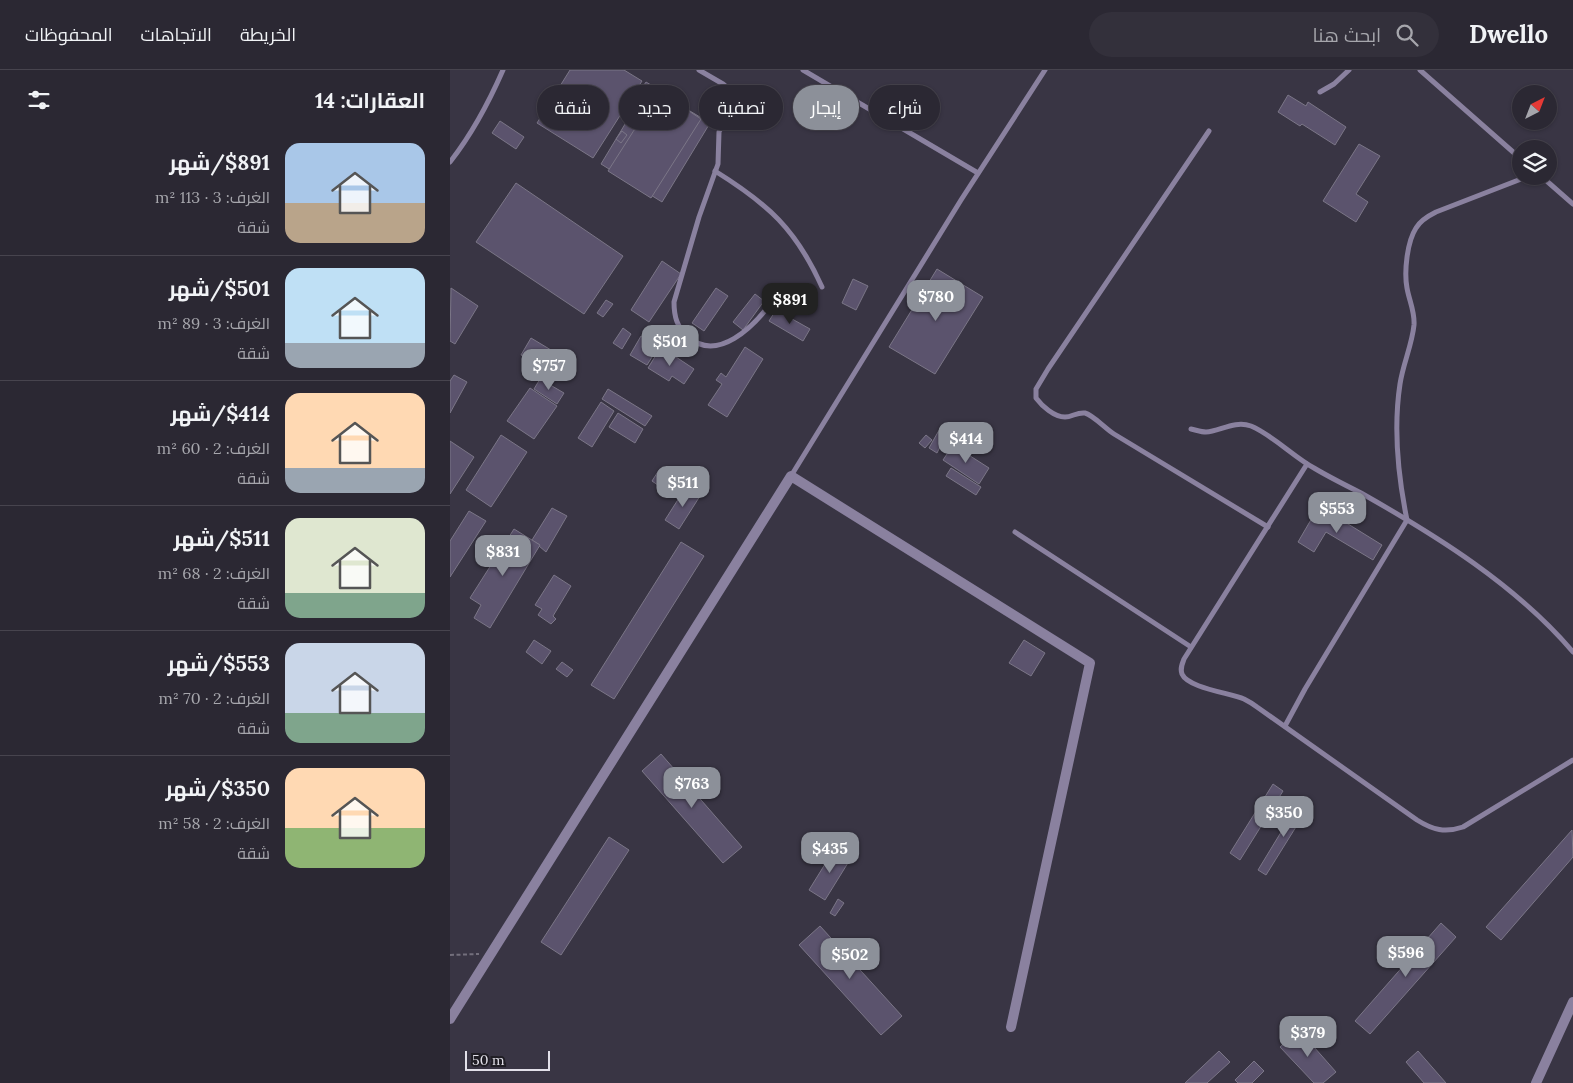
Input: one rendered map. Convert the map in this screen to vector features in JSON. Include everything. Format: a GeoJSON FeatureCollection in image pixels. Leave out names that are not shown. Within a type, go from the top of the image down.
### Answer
{"type":"FeatureCollection","features":[{"type":"Feature","properties":{"kind":"street"},"geometry":{"type":"LineString","coordinates":[[450,1019],[792,476],[1090,663],[1011,1027]]}},
{"type":"Feature","properties":{"kind":"street"},"geometry":{"type":"LineString","coordinates":[[1536,1083],[1573,1002]]}},
{"type":"Feature","properties":{"kind":"lane"},"geometry":{"type":"LineString","coordinates":[[450,162],[462,147],[480,116],[503,70]]}},
{"type":"Feature","properties":{"kind":"lane"},"geometry":{"type":"LineString","coordinates":[[700,70],[723,84],[734,97],[731,108],[719,132],[716,171],[702,208],[674,302],[674,313],[677,323],[691,339],[701,344],[712,346],[722,344],[747,330],[760,318],[771,303]]}},
{"type":"Feature","properties":{"kind":"lane"},"geometry":{"type":"LineString","coordinates":[[803,70],[978,172]]}},
{"type":"Feature","properties":{"kind":"lane"},"geometry":{"type":"LineString","coordinates":[[792,476],[978,172],[1045,70]]}},
{"type":"Feature","properties":{"kind":"lane"},"geometry":{"type":"LineString","coordinates":[[1320,92],[1334,84],[1350,70]]}},
{"type":"Feature","properties":{"kind":"lane"},"geometry":{"type":"LineString","coordinates":[[1420,70],[1512,151]]}},
{"type":"Feature","properties":{"kind":"lane"},"geometry":{"type":"LineString","coordinates":[[1209,131],[1048,369],[1036,389],[1036,398],[1056,415],[1066,418],[1078,413],[1084,413],[1092,416],[1114,434],[1268,527]]}},
{"type":"Feature","properties":{"kind":"lane"},"geometry":{"type":"LineString","coordinates":[[716,171],[756,198],[782,221],[802,249],[822,287]]}},
{"type":"Feature","properties":{"kind":"lane"},"geometry":{"type":"LineString","coordinates":[[1285,726],[1305,689],[1407,520],[1399,484],[1396,448],[1400,385],[1412,338],[1414,322],[1412,306],[1406,287],[1406,268],[1410,242],[1415,229],[1425,218],[1436,212],[1512,183]]}},
{"type":"Feature","properties":{"kind":"lane"},"geometry":{"type":"LineString","coordinates":[[1551,185],[1573,204]]}},
{"type":"Feature","properties":{"kind":"lane"},"geometry":{"type":"LineString","coordinates":[[1191,429],[1208,432],[1223,427],[1249,425],[1260,431],[1307,464],[1407,520],[1474,564],[1538,616],[1573,652]]}},
{"type":"Feature","properties":{"kind":"lane"},"geometry":{"type":"LineString","coordinates":[[1307,464],[1191,647],[1181,667],[1182,676],[1189,681],[1246,700],[1417,820],[1428,827],[1440,831],[1451,831],[1463,827],[1573,760]]}},
{"type":"Feature","properties":{"kind":"lane"},"geometry":{"type":"LineString","coordinates":[[1015,532],[1191,647]]}},
{"type":"Feature","properties":{"kind":"path"},"geometry":{"type":"LineString","coordinates":[[450,955],[491,954]]}},
{"type":"Feature","properties":{"kind":"building"},"geometry":{"type":"Polygon","coordinates":[[[570,70],[624,70],[642,81],[639,85],[619,85],[619,117],[593,158],[548,130],[609,130],[609,85],[561,85],[570,70]]]}},
{"type":"Feature","properties":{"kind":"building"},"geometry":{"type":"Polygon","coordinates":[[[1288,95],[1306,106],[1308,102],[1346,127],[1335,145],[1302,124],[1300,126],[1278,112],[1288,95]]]}},
{"type":"Feature","properties":{"kind":"building"},"geometry":{"type":"Polygon","coordinates":[[[689,110],[699,116],[699,130],[706,130],[662,202],[601,164],[621,130],[689,130],[689,110]]]}},
{"type":"Feature","properties":{"kind":"building"},"geometry":{"type":"Polygon","coordinates":[[[689,111],[699,118],[699,122],[651,198],[608,171],[634,130],[689,130],[689,111]]]}},
{"type":"Feature","properties":{"kind":"building"},"geometry":{"type":"Polygon","coordinates":[[[500,121],[524,137],[516,149],[492,133],[500,121]]]}},
{"type":"Feature","properties":{"kind":"building"},"geometry":{"type":"Polygon","coordinates":[[[622,131],[627,135],[621,143],[616,139],[622,131]]]}},
{"type":"Feature","properties":{"kind":"building"},"geometry":{"type":"Polygon","coordinates":[[[1359,144],[1380,156],[1356,194],[1368,202],[1356,222],[1323,201],[1359,144]]]}},
{"type":"Feature","properties":{"kind":"building"},"geometry":{"type":"Polygon","coordinates":[[[516,183],[623,256],[584,314],[476,242],[516,183]]]}},
{"type":"Feature","properties":{"kind":"building"},"geometry":{"type":"Polygon","coordinates":[[[662,261],[681,274],[649,322],[631,310],[662,261]]]}},
{"type":"Feature","properties":{"kind":"building"},"geometry":{"type":"Polygon","coordinates":[[[937,269],[983,297],[935,374],[889,347],[937,269]]]}},
{"type":"Feature","properties":{"kind":"building"},"geometry":{"type":"Polygon","coordinates":[[[853,279],[868,286],[856,310],[842,303],[853,279]]]}},
{"type":"Feature","properties":{"kind":"building"},"geometry":{"type":"Polygon","coordinates":[[[451,288],[478,306],[455,344],[450,341],[451,288]]]}},
{"type":"Feature","properties":{"kind":"building"},"geometry":{"type":"Polygon","coordinates":[[[716,288],[728,296],[704,331],[692,323],[716,288]]]}},
{"type":"Feature","properties":{"kind":"building"},"geometry":{"type":"Polygon","coordinates":[[[755,294],[764,301],[743,330],[733,322],[755,294]]]}},
{"type":"Feature","properties":{"kind":"building"},"geometry":{"type":"Polygon","coordinates":[[[606,300],[613,304],[603,317],[597,313],[606,300]]]}},
{"type":"Feature","properties":{"kind":"building"},"geometry":{"type":"Polygon","coordinates":[[[776,310],[810,329],[803,341],[769,321],[776,310]]]}},
{"type":"Feature","properties":{"kind":"building"},"geometry":{"type":"Polygon","coordinates":[[[623,328],[631,334],[622,349],[613,343],[623,328]]]}},
{"type":"Feature","properties":{"kind":"building"},"geometry":{"type":"Polygon","coordinates":[[[641,336],[659,346],[647,365],[630,355],[641,336]]]}},
{"type":"Feature","properties":{"kind":"building"},"geometry":{"type":"Polygon","coordinates":[[[531,338],[566,359],[555,375],[521,355],[531,338]]]}},
{"type":"Feature","properties":{"kind":"building"},"geometry":{"type":"Polygon","coordinates":[[[661,347],[694,369],[684,384],[672,376],[669,381],[648,368],[661,347]]]}},
{"type":"Feature","properties":{"kind":"building"},"geometry":{"type":"Polygon","coordinates":[[[745,347],[763,359],[727,417],[708,405],[722,384],[716,380],[721,373],[726,377],[745,347]]]}},
{"type":"Feature","properties":{"kind":"building"},"geometry":{"type":"Polygon","coordinates":[[[454,375],[467,382],[450,413],[450,381],[454,375]]]}},
{"type":"Feature","properties":{"kind":"building"},"geometry":{"type":"Polygon","coordinates":[[[540,379],[564,393],[557,404],[534,389],[540,379]]]}},
{"type":"Feature","properties":{"kind":"building"},"geometry":{"type":"Polygon","coordinates":[[[530,388],[557,406],[534,439],[507,421],[530,388]]]}},
{"type":"Feature","properties":{"kind":"building"},"geometry":{"type":"Polygon","coordinates":[[[608,389],[652,416],[645,426],[602,399],[608,389]]]}},
{"type":"Feature","properties":{"kind":"building"},"geometry":{"type":"Polygon","coordinates":[[[601,402],[614,411],[592,447],[578,438],[601,402]]]}},
{"type":"Feature","properties":{"kind":"building"},"geometry":{"type":"Polygon","coordinates":[[[618,413],[643,429],[635,443],[609,427],[618,413]]]}},
{"type":"Feature","properties":{"kind":"building"},"geometry":{"type":"Polygon","coordinates":[[[942,425],[959,434],[949,450],[941,445],[937,453],[929,448],[942,425]]]}},
{"type":"Feature","properties":{"kind":"building"},"geometry":{"type":"Polygon","coordinates":[[[501,435],[527,452],[491,507],[466,490],[501,435]]]}},
{"type":"Feature","properties":{"kind":"building"},"geometry":{"type":"Polygon","coordinates":[[[926,435],[932,440],[925,448],[919,443],[926,435]]]}},
{"type":"Feature","properties":{"kind":"building"},"geometry":{"type":"Polygon","coordinates":[[[450,441],[474,457],[450,494],[450,441]]]}},
{"type":"Feature","properties":{"kind":"building"},"geometry":{"type":"Polygon","coordinates":[[[953,445],[989,468],[979,484],[943,460],[953,445]]]}},
{"type":"Feature","properties":{"kind":"building"},"geometry":{"type":"Polygon","coordinates":[[[951,468],[981,487],[976,495],[946,476],[951,468]]]}},
{"type":"Feature","properties":{"kind":"building"},"geometry":{"type":"Polygon","coordinates":[[[659,470],[673,479],[665,490],[652,481],[659,470]]]}},
{"type":"Feature","properties":{"kind":"building"},"geometry":{"type":"Polygon","coordinates":[[[686,487],[700,496],[679,529],[665,520],[686,487]]]}},
{"type":"Feature","properties":{"kind":"building"},"geometry":{"type":"Polygon","coordinates":[[[1319,506],[1335,515],[1333,519],[1338,522],[1340,519],[1382,545],[1373,560],[1326,532],[1314,552],[1298,542],[1319,506]]]}},
{"type":"Feature","properties":{"kind":"building"},"geometry":{"type":"Polygon","coordinates":[[[552,508],[567,516],[546,552],[532,540],[552,508]]]}},
{"type":"Feature","properties":{"kind":"building"},"geometry":{"type":"Polygon","coordinates":[[[469,511],[486,521],[450,577],[450,541],[469,511]]]}},
{"type":"Feature","properties":{"kind":"building"},"geometry":{"type":"Polygon","coordinates":[[[514,529],[540,545],[490,628],[474,618],[481,605],[470,598],[514,529]]]}},
{"type":"Feature","properties":{"kind":"building"},"geometry":{"type":"Polygon","coordinates":[[[681,542],[704,556],[614,699],[591,685],[681,542]]]}},
{"type":"Feature","properties":{"kind":"building"},"geometry":{"type":"Polygon","coordinates":[[[554,575],[571,586],[553,616],[556,619],[551,624],[538,615],[542,609],[535,605],[554,575]]]}},
{"type":"Feature","properties":{"kind":"building"},"geometry":{"type":"Polygon","coordinates":[[[534,640],[551,651],[542,664],[526,652],[534,640]]]}},
{"type":"Feature","properties":{"kind":"building"},"geometry":{"type":"Polygon","coordinates":[[[1024,640],[1045,653],[1031,676],[1009,663],[1024,640]]]}},
{"type":"Feature","properties":{"kind":"building"},"geometry":{"type":"Polygon","coordinates":[[[562,662],[573,670],[567,677],[556,669],[562,662]]]}},
{"type":"Feature","properties":{"kind":"building"},"geometry":{"type":"Polygon","coordinates":[[[661,754],[742,847],[723,863],[642,771],[661,754]]]}},
{"type":"Feature","properties":{"kind":"building"},"geometry":{"type":"Polygon","coordinates":[[[1273,784],[1283,791],[1240,860],[1230,853],[1273,784]]]}},
{"type":"Feature","properties":{"kind":"building"},"geometry":{"type":"Polygon","coordinates":[[[1300,801],[1309,806],[1266,875],[1258,870],[1300,801]]]}},
{"type":"Feature","properties":{"kind":"building"},"geometry":{"type":"Polygon","coordinates":[[[1572,830],[1573,857],[1501,940],[1486,927],[1572,830]]]}},
{"type":"Feature","properties":{"kind":"building"},"geometry":{"type":"Polygon","coordinates":[[[609,837],[629,850],[561,955],[541,942],[609,837]]]}},
{"type":"Feature","properties":{"kind":"building"},"geometry":{"type":"Polygon","coordinates":[[[835,848],[851,858],[825,900],[809,890],[835,848]]]}},
{"type":"Feature","properties":{"kind":"building"},"geometry":{"type":"Polygon","coordinates":[[[838,899],[844,903],[835,916],[830,913],[838,899]]]}},
{"type":"Feature","properties":{"kind":"building"},"geometry":{"type":"Polygon","coordinates":[[[1441,923],[1456,937],[1370,1034],[1355,1021],[1441,923]]]}},
{"type":"Feature","properties":{"kind":"building"},"geometry":{"type":"Polygon","coordinates":[[[820,926],[902,1016],[881,1035],[799,945],[820,926]]]}},
{"type":"Feature","properties":{"kind":"building"},"geometry":{"type":"Polygon","coordinates":[[[1299,1030],[1336,1072],[1323,1083],[1314,1083],[1280,1047],[1299,1030]]]}},
{"type":"Feature","properties":{"kind":"building"},"geometry":{"type":"Polygon","coordinates":[[[1219,1051],[1230,1062],[1207,1083],[1185,1083],[1219,1051]]]}},
{"type":"Feature","properties":{"kind":"building"},"geometry":{"type":"Polygon","coordinates":[[[1418,1051],[1446,1083],[1424,1083],[1406,1062],[1418,1051]]]}},
{"type":"Feature","properties":{"kind":"building"},"geometry":{"type":"Polygon","coordinates":[[[1254,1061],[1264,1071],[1252,1083],[1238,1083],[1235,1080],[1254,1061]]]}}]}
